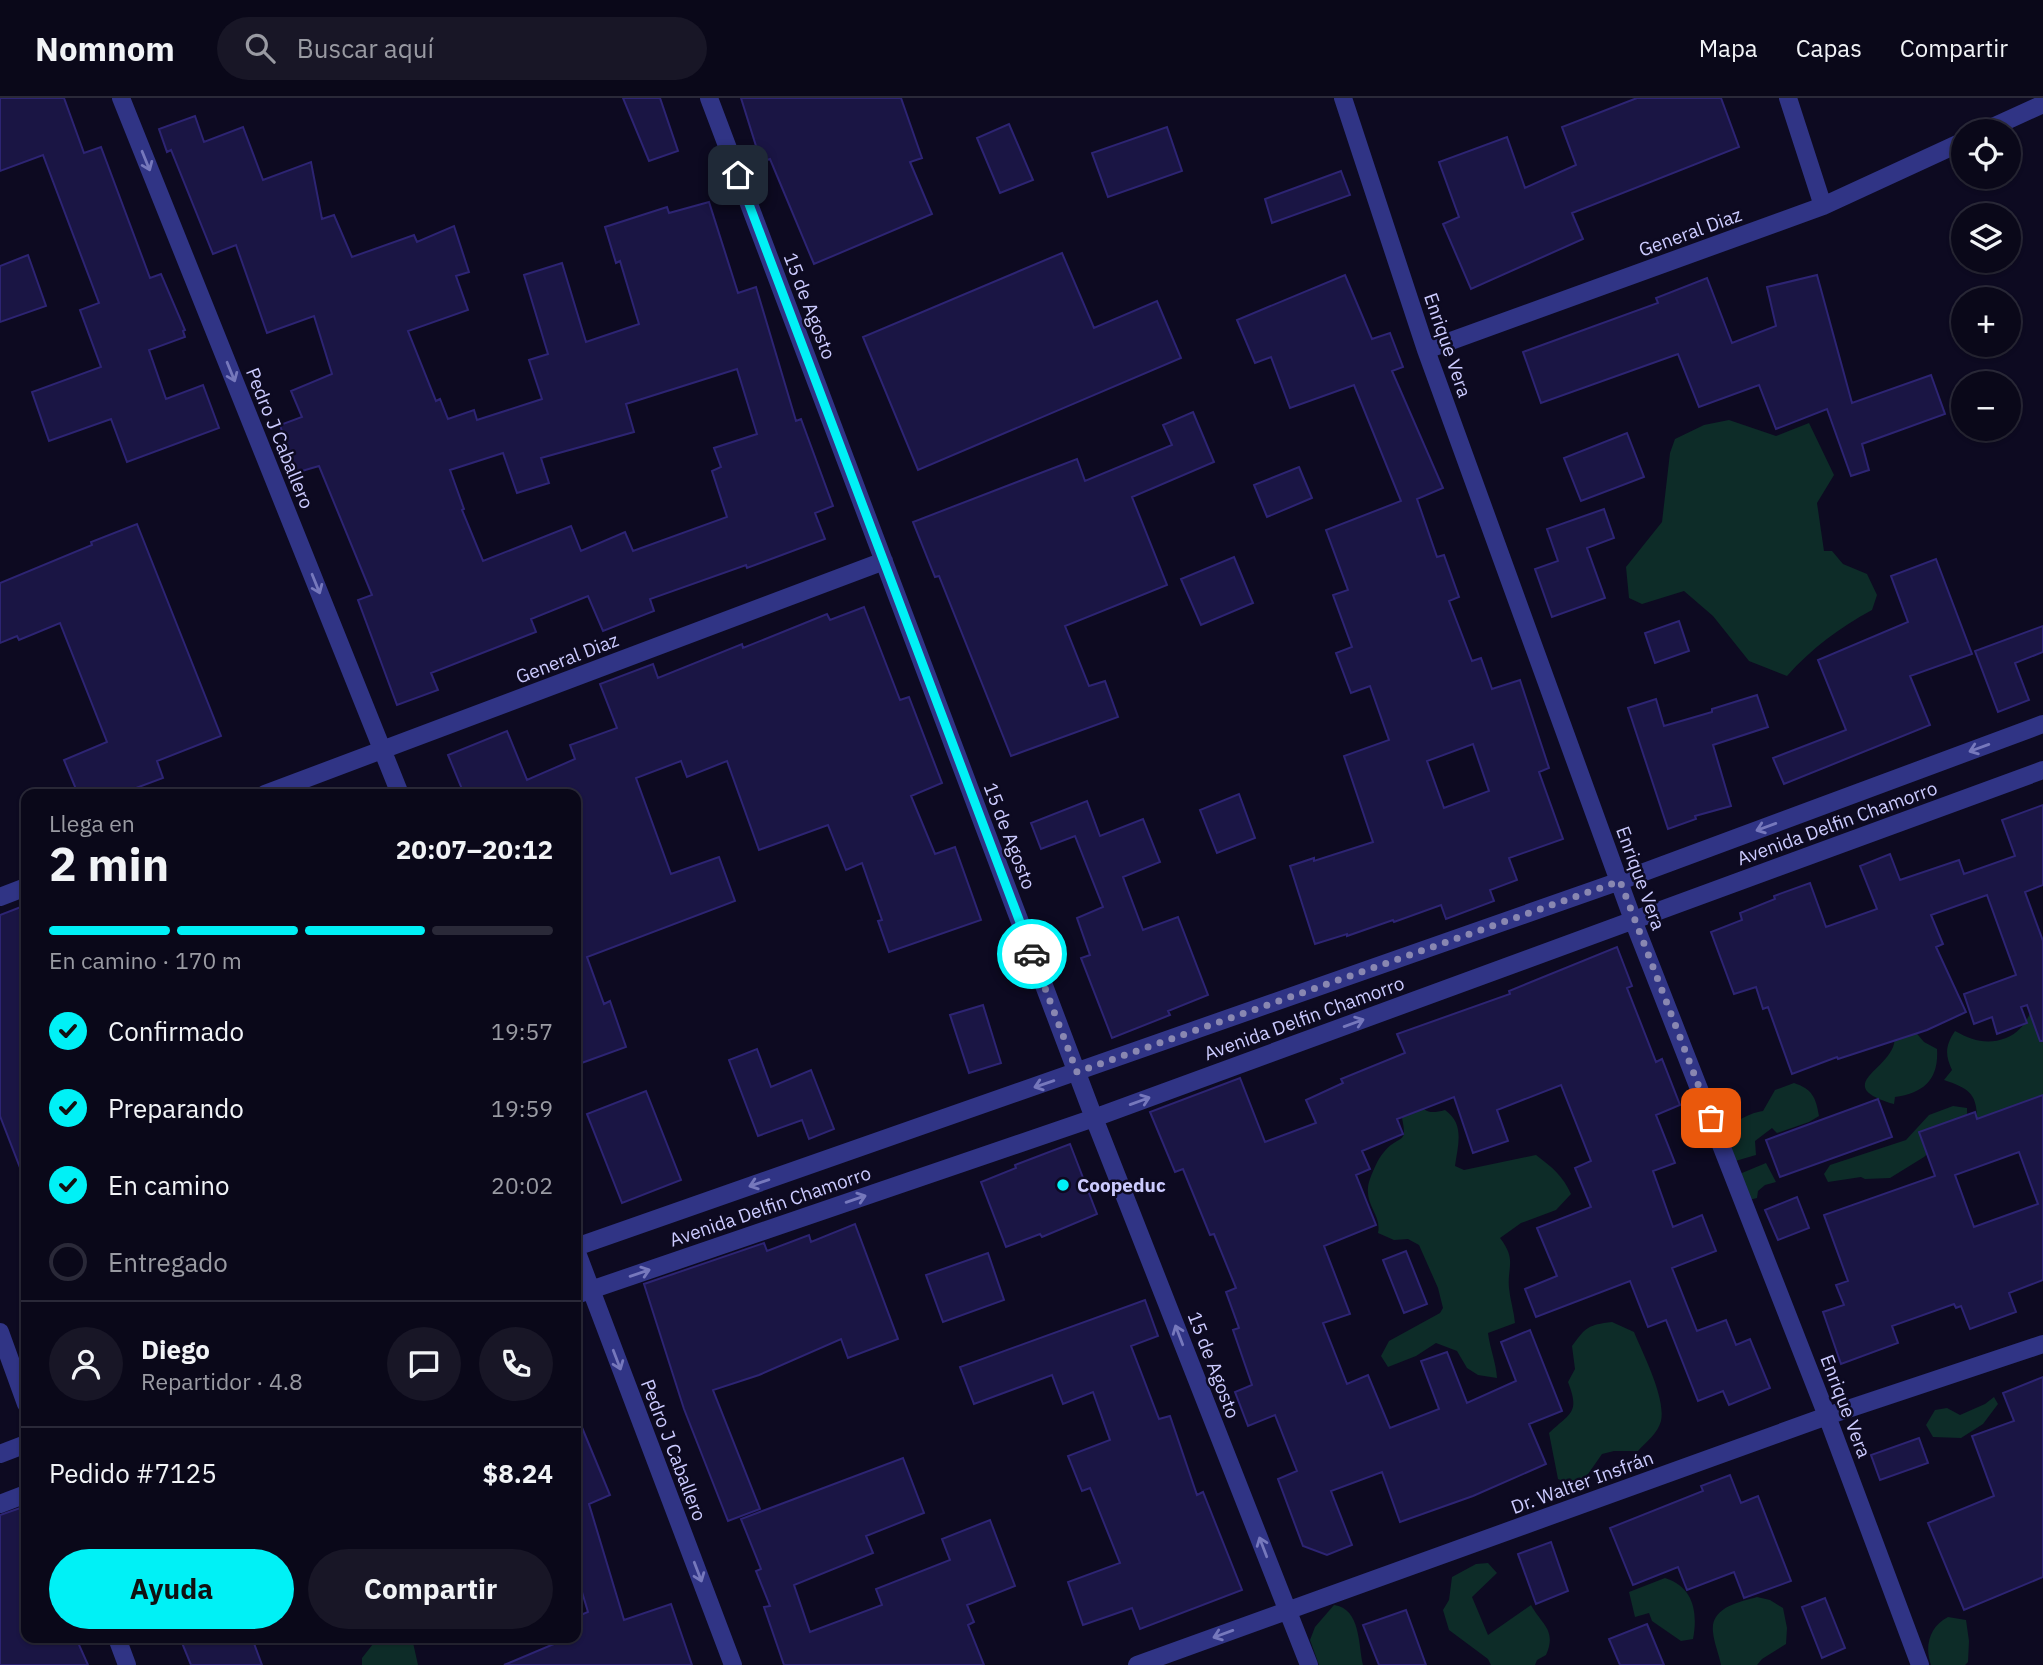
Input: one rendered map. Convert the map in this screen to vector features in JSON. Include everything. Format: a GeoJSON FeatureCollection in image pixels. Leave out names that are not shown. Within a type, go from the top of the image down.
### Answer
{"type":"FeatureCollection","features":[{"type":"Feature","properties":{"kind":"street","name":"Pedro J Caballero"},"geometry":{"type":"LineString","coordinates":[[121,98],[398,789]]}},
{"type":"Feature","properties":{"kind":"street","name":"15 de Agosto"},"geometry":{"type":"LineString","coordinates":[[709,98],[1094,1118],[1309,1665]]}},
{"type":"Feature","properties":{"kind":"street","name":"Enrique Vera"},"geometry":{"type":"LineString","coordinates":[[1343,98],[1426,350],[1633,920],[1827,1416],[1920,1665]]}},
{"type":"Feature","properties":{"kind":"street"},"geometry":{"type":"LineString","coordinates":[[1788,98],[1823,206]]}},
{"type":"Feature","properties":{"kind":"street"},"geometry":{"type":"LineString","coordinates":[[2010,119],[2043,104]]}},
{"type":"Feature","properties":{"kind":"street","name":"General Diaz"},"geometry":{"type":"LineString","coordinates":[[1426,350],[1823,206],[1951,147]]}},
{"type":"Feature","properties":{"kind":"street","name":"General Diaz"},"geometry":{"type":"LineString","coordinates":[[278,789],[884,561]]}},
{"type":"Feature","properties":{"kind":"street","name":"Avenida Delfin Chamorro"},"geometry":{"type":"LineString","coordinates":[[581,1246],[1620,881],[2043,724]]}},
{"type":"Feature","properties":{"kind":"street","name":"Avenida Delfin Chamorro"},"geometry":{"type":"LineString","coordinates":[[583,1292],[1094,1118],[2043,770]]}},
{"type":"Feature","properties":{"kind":"street"},"geometry":{"type":"LineString","coordinates":[[0,897],[21,889]]}},
{"type":"Feature","properties":{"kind":"street","name":"Pedro J Caballero"},"geometry":{"type":"LineString","coordinates":[[583,1292],[733,1665]]}},
{"type":"Feature","properties":{"kind":"street"},"geometry":{"type":"LineString","coordinates":[[0,1332],[21,1390]]}},
{"type":"Feature","properties":{"kind":"street","name":"Dr. Walter Insfrán"},"geometry":{"type":"LineString","coordinates":[[1137,1665],[1827,1416],[2043,1345]]}},
{"type":"Feature","properties":{"kind":"street"},"geometry":{"type":"LineString","coordinates":[[0,1454],[21,1446]]}},
{"type":"Feature","properties":{"kind":"street"},"geometry":{"type":"LineString","coordinates":[[0,1504],[21,1496]]}},
{"type":"Feature","properties":{"kind":"street"},"geometry":{"type":"LineString","coordinates":[[119,1643],[127,1665]]}},
{"type":"Feature","properties":{"kind":"green space"},"geometry":{"type":"Polygon","coordinates":[[[1729,420],[1776,436],[1809,423],[1834,475],[1817,503],[1824,551],[1832,551],[1843,564],[1867,574],[1877,595],[1872,610],[1826,639],[1787,676],[1749,661],[1713,616],[1684,591],[1642,604],[1629,598],[1626,567],[1662,522],[1670,453],[1675,439],[1704,425],[1729,420]]]}},
{"type":"Feature","properties":{"kind":"green space"},"geometry":{"type":"Polygon","coordinates":[[[2043,947],[2043,1101],[1989,1119],[1977,1119],[1975,1103],[1969,1092],[1944,1080],[1952,1070],[1947,1055],[1949,1041],[1955,1031],[1987,1041],[2006,1038],[2017,1032],[2025,1023],[2035,999],[2043,947]]]}},
{"type":"Feature","properties":{"kind":"green space"},"geometry":{"type":"Polygon","coordinates":[[[1907,1022],[1924,1042],[1937,1049],[1937,1060],[1928,1083],[1914,1092],[1895,1097],[1894,1104],[1867,1091],[1865,1084],[1889,1054],[1894,1042],[1893,1027],[1907,1022]]]}},
{"type":"Feature","properties":{"kind":"green space"},"geometry":{"type":"Polygon","coordinates":[[[1794,1083],[1812,1095],[1819,1116],[1777,1133],[1772,1128],[1755,1141],[1756,1155],[1725,1164],[1723,1141],[1729,1129],[1745,1117],[1763,1111],[1775,1090],[1794,1083]]]}},
{"type":"Feature","properties":{"kind":"green space"},"geometry":{"type":"Polygon","coordinates":[[[1416,1101],[1429,1112],[1445,1110],[1455,1122],[1459,1135],[1455,1166],[1464,1170],[1536,1155],[1556,1172],[1571,1194],[1556,1210],[1521,1223],[1500,1238],[1510,1258],[1509,1288],[1515,1323],[1488,1333],[1497,1378],[1478,1375],[1467,1368],[1457,1351],[1436,1343],[1416,1356],[1388,1367],[1381,1356],[1389,1341],[1440,1313],[1443,1308],[1438,1288],[1419,1245],[1408,1239],[1394,1240],[1378,1233],[1379,1226],[1368,1197],[1373,1170],[1384,1152],[1403,1136],[1401,1114],[1416,1101]]]}},
{"type":"Feature","properties":{"kind":"green space"},"geometry":{"type":"Polygon","coordinates":[[[1953,1106],[1967,1108],[1967,1117],[1924,1157],[1890,1178],[1861,1177],[1828,1182],[1824,1174],[1830,1165],[1906,1140],[1929,1115],[1953,1106]]]}},
{"type":"Feature","properties":{"kind":"green space"},"geometry":{"type":"Polygon","coordinates":[[[1766,1163],[1776,1182],[1765,1185],[1758,1191],[1757,1198],[1745,1201],[1731,1187],[1742,1173],[1766,1163]]]}},
{"type":"Feature","properties":{"kind":"green space"},"geometry":{"type":"Polygon","coordinates":[[[1612,1322],[1634,1332],[1657,1389],[1662,1411],[1661,1421],[1655,1433],[1638,1451],[1602,1454],[1579,1487],[1558,1479],[1549,1433],[1568,1416],[1573,1406],[1568,1382],[1575,1369],[1572,1346],[1588,1328],[1612,1322]]]}},
{"type":"Feature","properties":{"kind":"green space"},"geometry":{"type":"Polygon","coordinates":[[[1994,1397],[1998,1404],[1983,1424],[1961,1438],[1933,1437],[1926,1425],[1935,1410],[1947,1408],[1960,1415],[1994,1397]]]}},
{"type":"Feature","properties":{"kind":"green space"},"geometry":{"type":"Polygon","coordinates":[[[1488,1563],[1497,1573],[1472,1597],[1488,1635],[1531,1605],[1547,1628],[1550,1639],[1546,1655],[1537,1660],[1535,1665],[1491,1665],[1488,1659],[1449,1630],[1443,1610],[1449,1600],[1452,1577],[1476,1564],[1488,1563]]]}},
{"type":"Feature","properties":{"kind":"green space"},"geometry":{"type":"Polygon","coordinates":[[[1665,1578],[1682,1588],[1692,1602],[1695,1620],[1693,1639],[1681,1641],[1652,1621],[1649,1613],[1635,1617],[1629,1592],[1665,1578]]]}},
{"type":"Feature","properties":{"kind":"green space"},"geometry":{"type":"Polygon","coordinates":[[[1757,1597],[1770,1600],[1783,1608],[1787,1628],[1786,1644],[1757,1665],[1721,1665],[1713,1632],[1716,1617],[1728,1607],[1757,1597]]]}},
{"type":"Feature","properties":{"kind":"green space"},"geometry":{"type":"Polygon","coordinates":[[[1334,1605],[1343,1608],[1354,1620],[1363,1665],[1319,1665],[1310,1640],[1315,1627],[1334,1605]]]}},
{"type":"Feature","properties":{"kind":"green space"},"geometry":{"type":"Polygon","coordinates":[[[1948,1617],[1966,1620],[1968,1662],[1965,1665],[1931,1665],[1928,1651],[1930,1637],[1937,1626],[1948,1617]]]}},
{"type":"Feature","properties":{"kind":"green space"},"geometry":{"type":"Polygon","coordinates":[[[413,1643],[418,1665],[362,1665],[362,1658],[373,1644],[413,1643]]]}},
{"type":"Feature","properties":{"kind":"building"},"geometry":{"type":"Polygon","coordinates":[[[0,98],[64,98],[84,153],[101,147],[150,278],[161,274],[185,330],[185,337],[149,350],[166,399],[203,385],[219,428],[127,462],[111,419],[49,441],[32,392],[101,367],[80,310],[99,303],[43,155],[0,171],[0,98]]]}},
{"type":"Feature","properties":{"kind":"building"},"geometry":{"type":"Polygon","coordinates":[[[623,98],[660,98],[678,151],[649,161],[623,98]]]}},
{"type":"Feature","properties":{"kind":"building"},"geometry":{"type":"Polygon","coordinates":[[[741,98],[901,98],[922,158],[910,162],[932,214],[814,264],[770,159],[761,162],[741,98]]]}},
{"type":"Feature","properties":{"kind":"building"},"geometry":{"type":"Polygon","coordinates":[[[1637,98],[1721,98],[1739,147],[1572,213],[1583,239],[1471,289],[1443,224],[1459,217],[1439,162],[1507,137],[1525,188],[1576,165],[1562,127],[1637,98]]]}},
{"type":"Feature","properties":{"kind":"building"},"geometry":{"type":"Polygon","coordinates":[[[195,116],[204,142],[243,127],[263,180],[311,162],[322,219],[334,215],[352,257],[414,235],[417,242],[454,226],[469,272],[456,276],[468,310],[408,331],[436,401],[440,399],[448,419],[474,410],[477,420],[542,399],[529,360],[548,354],[524,275],[562,263],[586,342],[639,324],[620,261],[616,263],[605,227],[667,207],[669,213],[709,202],[738,293],[756,287],[796,421],[801,419],[833,506],[815,513],[825,539],[747,568],[746,565],[650,599],[654,611],[603,631],[588,596],[531,619],[536,632],[431,673],[438,690],[397,705],[358,600],[372,595],[319,466],[295,473],[280,425],[302,417],[291,391],[332,374],[314,316],[267,333],[236,245],[213,254],[171,150],[167,152],[159,129],[195,116]],[[737,369],[626,404],[634,432],[541,458],[549,483],[517,493],[503,453],[450,470],[464,509],[462,510],[483,561],[571,526],[581,551],[625,532],[633,551],[727,517],[712,471],[721,467],[714,448],[757,434],[737,369]]]}},
{"type":"Feature","properties":{"kind":"building"},"geometry":{"type":"Polygon","coordinates":[[[1009,124],[1033,180],[1000,193],[977,138],[1009,124]]]}},
{"type":"Feature","properties":{"kind":"building"},"geometry":{"type":"Polygon","coordinates":[[[1167,127],[1182,171],[1108,197],[1092,153],[1167,127]]]}},
{"type":"Feature","properties":{"kind":"building"},"geometry":{"type":"Polygon","coordinates":[[[1341,171],[1350,195],[1272,223],[1265,199],[1341,171]]]}},
{"type":"Feature","properties":{"kind":"building"},"geometry":{"type":"Polygon","coordinates":[[[1062,253],[1094,328],[1157,301],[1181,358],[918,470],[863,337],[1062,253]]]}},
{"type":"Feature","properties":{"kind":"building"},"geometry":{"type":"Polygon","coordinates":[[[28,255],[46,306],[0,322],[0,266],[28,255]]]}},
{"type":"Feature","properties":{"kind":"building"},"geometry":{"type":"Polygon","coordinates":[[[1345,275],[1372,339],[1390,333],[1403,367],[1392,371],[1443,488],[1417,499],[1437,557],[1444,555],[1459,597],[1449,601],[1472,661],[1481,658],[1492,689],[1520,680],[1549,768],[1539,772],[1563,839],[1509,858],[1517,880],[1490,890],[1494,901],[1446,919],[1441,905],[1394,922],[1393,920],[1315,944],[1290,866],[1373,842],[1344,756],[1389,740],[1370,686],[1351,693],[1336,653],[1352,647],[1333,595],[1348,590],[1326,530],[1401,501],[1354,385],[1290,408],[1271,357],[1255,363],[1237,320],[1345,275]],[[1473,744],[1427,761],[1444,808],[1489,791],[1473,744]]]}},
{"type":"Feature","properties":{"kind":"building"},"geometry":{"type":"Polygon","coordinates":[[[1817,275],[1852,403],[1931,375],[1945,414],[1862,444],[1869,470],[1851,476],[1827,409],[1776,429],[1759,385],[1699,407],[1678,354],[1541,403],[1523,352],[1658,303],[1656,298],[1707,278],[1732,343],[1776,326],[1767,287],[1817,275]]]}},
{"type":"Feature","properties":{"kind":"building"},"geometry":{"type":"Polygon","coordinates":[[[1193,412],[1214,462],[1132,497],[1167,585],[1065,626],[1089,686],[1105,681],[1118,717],[1011,756],[939,576],[935,577],[913,522],[1077,459],[1085,481],[1172,445],[1163,425],[1193,412]]]}},
{"type":"Feature","properties":{"kind":"building"},"geometry":{"type":"Polygon","coordinates":[[[1627,433],[1644,477],[1581,501],[1564,458],[1627,433]]]}},
{"type":"Feature","properties":{"kind":"building"},"geometry":{"type":"Polygon","coordinates":[[[1299,467],[1312,498],[1267,517],[1254,485],[1299,467]]]}},
{"type":"Feature","properties":{"kind":"building"},"geometry":{"type":"Polygon","coordinates":[[[1604,509],[1614,538],[1587,548],[1605,598],[1552,617],[1535,569],[1558,561],[1547,529],[1604,509]]]}},
{"type":"Feature","properties":{"kind":"building"},"geometry":{"type":"Polygon","coordinates":[[[137,524],[221,736],[157,761],[163,778],[133,789],[76,789],[64,760],[107,742],[60,623],[19,640],[17,636],[0,643],[0,583],[92,545],[91,542],[137,524]]]}},
{"type":"Feature","properties":{"kind":"building"},"geometry":{"type":"Polygon","coordinates":[[[1234,557],[1253,603],[1201,625],[1181,579],[1234,557]]]}},
{"type":"Feature","properties":{"kind":"building"},"geometry":{"type":"Polygon","coordinates":[[[1936,559],[1972,654],[1910,676],[1930,725],[1784,784],[1773,758],[1846,730],[1818,660],[1908,622],[1891,576],[1936,559]]]}},
{"type":"Feature","properties":{"kind":"building"},"geometry":{"type":"Polygon","coordinates":[[[864,607],[900,700],[909,697],[942,783],[911,796],[935,854],[955,847],[981,920],[889,952],[878,921],[882,920],[862,863],[846,870],[828,825],[759,850],[727,761],[687,777],[681,761],[636,778],[671,874],[719,857],[735,901],[587,957],[604,1004],[610,1001],[626,1047],[581,1063],[581,789],[462,789],[448,755],[507,731],[527,780],[575,759],[570,745],[617,728],[600,684],[653,664],[658,678],[827,614],[830,620],[864,607]]]}},
{"type":"Feature","properties":{"kind":"building"},"geometry":{"type":"Polygon","coordinates":[[[1679,621],[1689,651],[1655,663],[1645,633],[1679,621]]]}},
{"type":"Feature","properties":{"kind":"building"},"geometry":{"type":"Polygon","coordinates":[[[2043,626],[2043,652],[2015,663],[2029,700],[1998,712],[1975,651],[2043,626]]]}},
{"type":"Feature","properties":{"kind":"building"},"geometry":{"type":"Polygon","coordinates":[[[1757,695],[1768,727],[1713,745],[1731,806],[1695,816],[1696,819],[1668,829],[1628,708],[1656,699],[1664,726],[1757,695]]]}},
{"type":"Feature","properties":{"kind":"building"},"geometry":{"type":"Polygon","coordinates":[[[1239,794],[1255,838],[1217,853],[1200,810],[1239,794]]]}},
{"type":"Feature","properties":{"kind":"building"},"geometry":{"type":"Polygon","coordinates":[[[1087,801],[1100,836],[1143,819],[1160,862],[1123,877],[1143,930],[1178,917],[1208,995],[1168,1011],[1170,1015],[1112,1038],[1081,958],[1090,955],[1077,918],[1103,907],[1075,836],[1041,849],[1031,823],[1087,801]]]}},
{"type":"Feature","properties":{"kind":"building"},"geometry":{"type":"Polygon","coordinates":[[[2043,805],[2043,885],[2025,892],[2043,941],[2043,1041],[2040,1041],[2027,1005],[2021,1007],[2027,1023],[1997,1034],[1992,1017],[1974,1024],[1964,994],[2016,975],[1987,895],[1931,915],[1943,944],[1936,947],[1966,1012],[1927,1030],[1838,1059],[1837,1057],[1792,1074],[1768,1007],[1763,1009],[1756,987],[1734,994],[1711,932],[1742,920],[1740,913],[1775,899],[1774,896],[1810,883],[1826,927],[1877,909],[1860,866],[1890,854],[1900,880],[1959,860],[1964,874],[2015,856],[2002,820],[2043,805]]]}},
{"type":"Feature","properties":{"kind":"building"},"geometry":{"type":"Polygon","coordinates":[[[21,907],[21,1170],[0,1116],[0,915],[21,907]]]}},
{"type":"Feature","properties":{"kind":"building"},"geometry":{"type":"Polygon","coordinates":[[[1617,947],[1632,986],[1627,988],[1656,1062],[1662,1059],[1680,1105],[1656,1115],[1675,1163],[1653,1171],[1673,1227],[1702,1215],[1716,1251],[1672,1268],[1697,1331],[1726,1320],[1736,1345],[1750,1339],[1770,1388],[1729,1405],[1723,1391],[1698,1401],[1666,1320],[1648,1327],[1630,1281],[1536,1317],[1525,1289],[1557,1276],[1537,1228],[1591,1207],[1575,1168],[1591,1161],[1561,1085],[1497,1110],[1508,1141],[1473,1153],[1454,1097],[1397,1119],[1403,1134],[1362,1151],[1370,1169],[1356,1175],[1376,1225],[1324,1246],[1350,1314],[1323,1323],[1347,1384],[1368,1375],[1390,1428],[1439,1409],[1421,1361],[1447,1352],[1467,1403],[1516,1381],[1501,1342],[1530,1330],[1562,1411],[1529,1424],[1546,1464],[1473,1496],[1400,1522],[1382,1472],[1331,1491],[1352,1545],[1327,1555],[1303,1546],[1278,1479],[1297,1471],[1275,1415],[1248,1426],[1235,1392],[1252,1385],[1233,1330],[1239,1328],[1226,1292],[1236,1288],[1214,1234],[1210,1235],[1183,1169],[1175,1172],[1150,1112],[1240,1078],[1265,1142],[1316,1123],[1306,1100],[1343,1083],[1341,1079],[1405,1053],[1397,1034],[1510,994],[1509,991],[1617,947]]]}},
{"type":"Feature","properties":{"kind":"building"},"geometry":{"type":"Polygon","coordinates":[[[983,1005],[1001,1063],[969,1073],[950,1015],[983,1005]]]}},
{"type":"Feature","properties":{"kind":"building"},"geometry":{"type":"Polygon","coordinates":[[[757,1049],[771,1087],[811,1070],[834,1129],[809,1139],[802,1120],[758,1136],[729,1060],[757,1049]]]}},
{"type":"Feature","properties":{"kind":"building"},"geometry":{"type":"Polygon","coordinates":[[[646,1091],[681,1180],[622,1203],[587,1114],[646,1091]]]}},
{"type":"Feature","properties":{"kind":"building"},"geometry":{"type":"Polygon","coordinates":[[[2043,1095],[2043,1280],[2009,1293],[2016,1312],[1970,1329],[1961,1306],[1956,1308],[1954,1304],[1892,1326],[1898,1343],[1841,1364],[1823,1312],[1844,1305],[1836,1285],[1848,1281],[1824,1215],[1935,1176],[1919,1132],[1975,1112],[1977,1119],[2043,1095]],[[2019,1152],[1955,1175],[1974,1227],[2038,1204],[2019,1152]]]}},
{"type":"Feature","properties":{"kind":"building"},"geometry":{"type":"Polygon","coordinates":[[[1878,1099],[1892,1137],[1780,1177],[1766,1140],[1878,1099]]]}},
{"type":"Feature","properties":{"kind":"building"},"geometry":{"type":"Polygon","coordinates":[[[1070,1144],[1097,1214],[1042,1237],[1040,1234],[1006,1247],[981,1182],[1016,1168],[1015,1165],[1070,1144]]]}},
{"type":"Feature","properties":{"kind":"building"},"geometry":{"type":"Polygon","coordinates":[[[1797,1197],[1809,1228],[1778,1240],[1765,1210],[1797,1197]]]}},
{"type":"Feature","properties":{"kind":"building"},"geometry":{"type":"Polygon","coordinates":[[[855,1224],[898,1339],[848,1358],[841,1339],[759,1375],[713,1390],[760,1509],[728,1521],[684,1409],[644,1284],[764,1243],[767,1251],[809,1235],[811,1242],[855,1224]]]}},
{"type":"Feature","properties":{"kind":"building"},"geometry":{"type":"Polygon","coordinates":[[[1406,1251],[1427,1304],[1404,1313],[1383,1260],[1406,1251]]]}},
{"type":"Feature","properties":{"kind":"building"},"geometry":{"type":"Polygon","coordinates":[[[988,1253],[1004,1300],[943,1322],[926,1275],[988,1253]]]}},
{"type":"Feature","properties":{"kind":"building"},"geometry":{"type":"Polygon","coordinates":[[[1145,1300],[1158,1336],[1131,1346],[1159,1419],[1170,1416],[1197,1495],[1203,1492],[1242,1590],[1140,1629],[1132,1608],[1083,1625],[1068,1582],[1120,1563],[1090,1488],[1082,1491],[1068,1456],[1110,1440],[1093,1392],[1063,1404],[1052,1375],[974,1404],[960,1367],[1145,1300]]]}},
{"type":"Feature","properties":{"kind":"building"},"geometry":{"type":"Polygon","coordinates":[[[2043,1377],[2043,1577],[1964,1610],[1928,1523],[1994,1496],[1972,1436],[2014,1421],[2003,1393],[2043,1377]]]}},
{"type":"Feature","properties":{"kind":"building"},"geometry":{"type":"Polygon","coordinates":[[[581,1425],[610,1495],[589,1504],[624,1620],[671,1604],[692,1665],[504,1665],[556,1643],[581,1643],[581,1615],[588,1612],[581,1589],[581,1425]]]}},
{"type":"Feature","properties":{"kind":"building"},"geometry":{"type":"Polygon","coordinates":[[[1919,1438],[1928,1463],[1880,1480],[1871,1455],[1919,1438]]]}},
{"type":"Feature","properties":{"kind":"building"},"geometry":{"type":"Polygon","coordinates":[[[903,1458],[924,1513],[866,1536],[873,1553],[794,1585],[810,1632],[882,1605],[876,1589],[950,1560],[942,1539],[990,1520],[1015,1586],[967,1605],[974,1622],[968,1625],[984,1665],[784,1665],[764,1607],[770,1606],[756,1571],[761,1569],[741,1519],[903,1458]]]}},
{"type":"Feature","properties":{"kind":"building"},"geometry":{"type":"Polygon","coordinates":[[[1730,1475],[1741,1503],[1758,1496],[1791,1581],[1744,1598],[1734,1572],[1687,1590],[1678,1567],[1633,1585],[1610,1528],[1703,1491],[1701,1486],[1730,1475]]]}},
{"type":"Feature","properties":{"kind":"building"},"geometry":{"type":"Polygon","coordinates":[[[21,1508],[21,1643],[78,1643],[88,1665],[0,1665],[0,1515],[21,1508]]]}},
{"type":"Feature","properties":{"kind":"building"},"geometry":{"type":"Polygon","coordinates":[[[1551,1542],[1568,1591],[1536,1604],[1518,1554],[1551,1542]]]}},
{"type":"Feature","properties":{"kind":"building"},"geometry":{"type":"Polygon","coordinates":[[[1825,1598],[1845,1648],[1822,1658],[1802,1607],[1825,1598]]]}},
{"type":"Feature","properties":{"kind":"building"},"geometry":{"type":"Polygon","coordinates":[[[1406,1610],[1426,1665],[1379,1665],[1363,1625],[1406,1610]]]}},
{"type":"Feature","properties":{"kind":"building"},"geometry":{"type":"Polygon","coordinates":[[[1647,1624],[1664,1665],[1620,1665],[1609,1639],[1647,1624]]]}},
{"type":"Feature","properties":{"kind":"building"},"geometry":{"type":"Polygon","coordinates":[[[182,1643],[254,1643],[262,1665],[191,1665],[182,1643]]]}},
{"type":"Feature","properties":{"kind":"way so far"},"geometry":{"type":"LineString","coordinates":[[1032,954],[1077,1072],[1620,881],[1711,1118]]}},
{"type":"Feature","properties":{"kind":"place","name":"Coopeduc"},"geometry":{"type":"Point","coordinates":[1063,1185]}},
{"type":"Feature","properties":{"kind":"route"},"geometry":{"type":"LineString","coordinates":[[738,175],[1032,954]]}}]}
